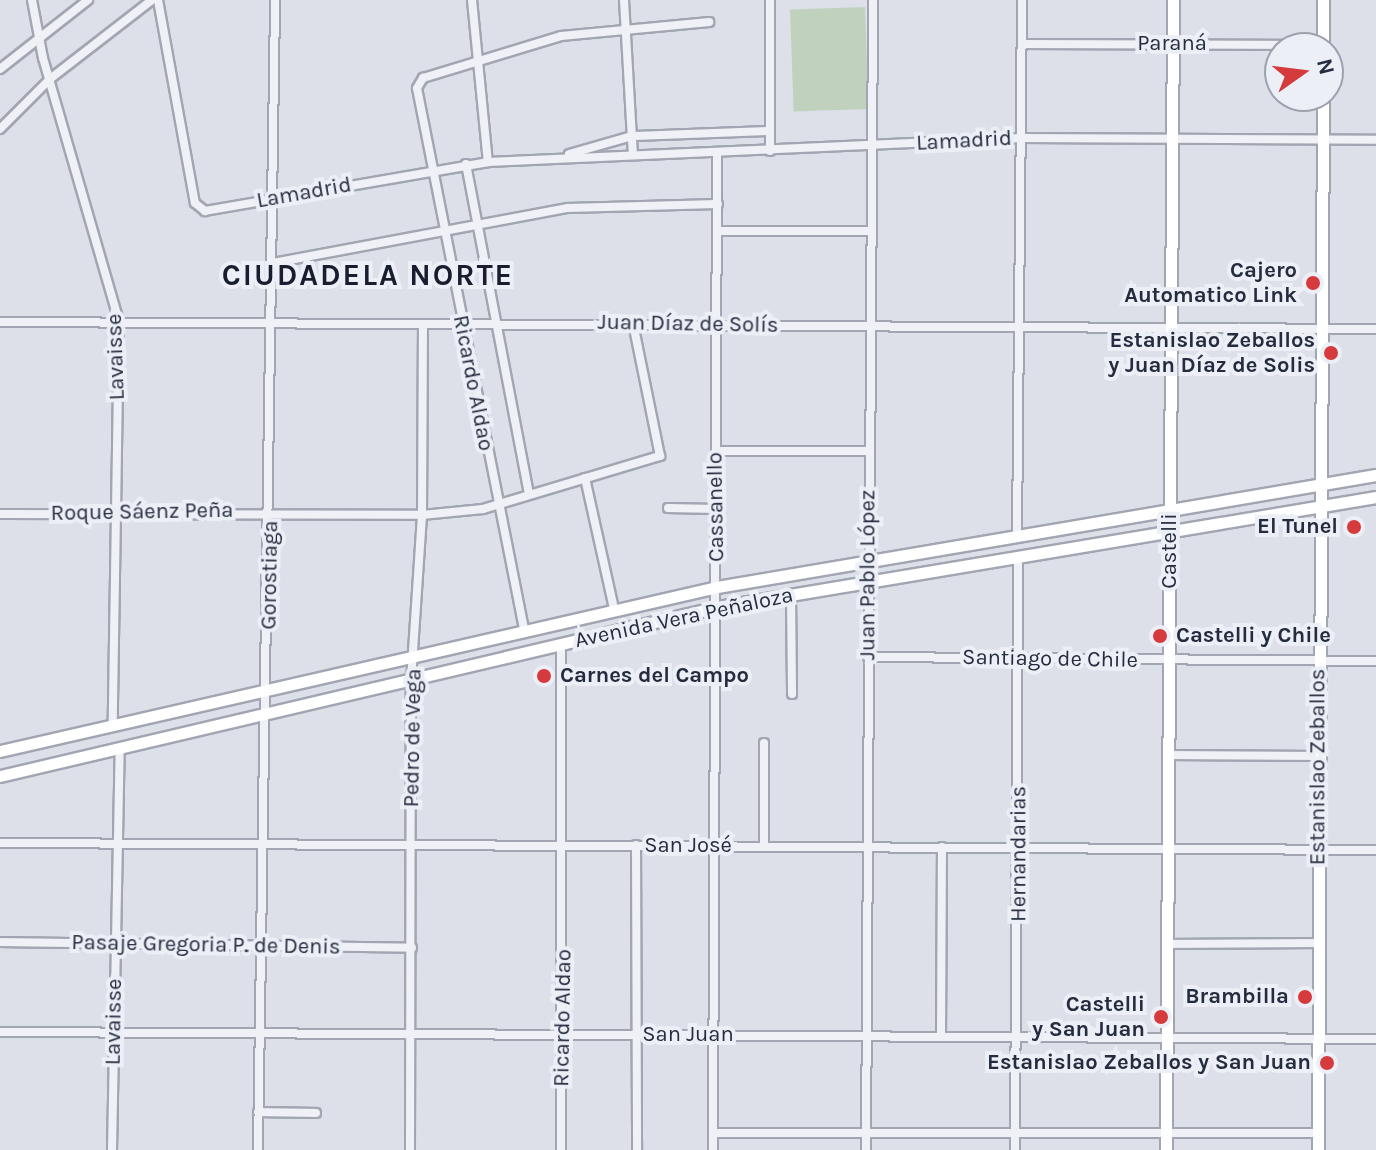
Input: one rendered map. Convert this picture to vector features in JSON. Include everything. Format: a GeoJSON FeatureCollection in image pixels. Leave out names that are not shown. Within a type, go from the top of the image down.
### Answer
{"type":"FeatureCollection","features":[{"type":"Feature","properties":{"kind":"main road","name":"Castelli"},"geometry":{"type":"LineString","coordinates":[[1166,1150],[1173,0]]}},
{"type":"Feature","properties":{"kind":"main road"},"geometry":{"type":"LineString","coordinates":[[1323,0],[1323,32]]}},
{"type":"Feature","properties":{"kind":"main road","name":"Estanislao Zeballos"},"geometry":{"type":"LineString","coordinates":[[1318,1150],[1319,330],[1323,112]]}},
{"type":"Feature","properties":{"kind":"main road","name":"Avenida Vera Peñaloza"},"geometry":{"type":"LineString","coordinates":[[0,751],[717,587],[1376,475]]}},
{"type":"Feature","properties":{"kind":"main road","name":"Avenida Vera Peñaloza"},"geometry":{"type":"LineString","coordinates":[[0,776],[718,607],[1376,497]]}},
{"type":"Feature","properties":{"kind":"street","name":"Lavaisse"},"geometry":{"type":"LineString","coordinates":[[32,0],[38,37],[119,321],[113,725]]}},
{"type":"Feature","properties":{"kind":"street"},"geometry":{"type":"LineString","coordinates":[[0,69],[88,0]]}},
{"type":"Feature","properties":{"kind":"street"},"geometry":{"type":"LineString","coordinates":[[0,129],[50,79],[155,0]]}},
{"type":"Feature","properties":{"kind":"street","name":"Lamadrid"},"geometry":{"type":"LineString","coordinates":[[155,0],[198,209],[488,162],[1022,138],[1376,140]]}},
{"type":"Feature","properties":{"kind":"street","name":"Gorostiaga"},"geometry":{"type":"LineString","coordinates":[[258,1150],[260,844],[271,511],[275,0]]}},
{"type":"Feature","properties":{"kind":"street"},"geometry":{"type":"LineString","coordinates":[[472,0],[488,162]]}},
{"type":"Feature","properties":{"kind":"street"},"geometry":{"type":"LineString","coordinates":[[624,0],[633,154]]}},
{"type":"Feature","properties":{"kind":"street"},"geometry":{"type":"LineString","coordinates":[[770,0],[770,151]]}},
{"type":"Feature","properties":{"kind":"street","name":"Juan Pablo López"},"geometry":{"type":"LineString","coordinates":[[866,1150],[869,145],[873,0]]}},
{"type":"Feature","properties":{"kind":"street"},"geometry":{"type":"LineString","coordinates":[[1017,537],[1022,0]]}},
{"type":"Feature","properties":{"kind":"street"},"geometry":{"type":"LineString","coordinates":[[477,63],[561,36],[709,22]]}},
{"type":"Feature","properties":{"kind":"street","name":"Paraná"},"geometry":{"type":"LineString","coordinates":[[1022,44],[1264,46]]}},
{"type":"Feature","properties":{"kind":"street","name":"Ricardo Aldao"},"geometry":{"type":"LineString","coordinates":[[477,63],[423,78],[417,88],[442,236],[524,629]]}},
{"type":"Feature","properties":{"kind":"street","name":"Lamadrid"},"geometry":{"type":"LineString","coordinates":[[553,159],[632,136],[770,131]]}},
{"type":"Feature","properties":{"kind":"street","name":"Cassanello"},"geometry":{"type":"LineString","coordinates":[[713,1150],[718,607],[717,152]]}},
{"type":"Feature","properties":{"kind":"street"},"geometry":{"type":"LineString","coordinates":[[466,164],[494,324],[529,493]]}},
{"type":"Feature","properties":{"kind":"street"},"geometry":{"type":"LineString","coordinates":[[273,263],[442,236],[568,208],[718,204]]}},
{"type":"Feature","properties":{"kind":"street"},"geometry":{"type":"LineString","coordinates":[[717,231],[871,231]]}},
{"type":"Feature","properties":{"kind":"street","name":"Juan Díaz de Solís"},"geometry":{"type":"LineString","coordinates":[[0,322],[1376,329]]}},
{"type":"Feature","properties":{"kind":"street","name":"Roque Sáenz Peña"},"geometry":{"type":"LineString","coordinates":[[0,514],[271,511],[422,515],[497,503],[660,456],[633,323]]}},
{"type":"Feature","properties":{"kind":"street","name":"Pedro de Vega"},"geometry":{"type":"LineString","coordinates":[[410,1150],[411,681],[422,515],[423,326]]}},
{"type":"Feature","properties":{"kind":"street"},"geometry":{"type":"LineString","coordinates":[[716,451],[870,451]]}},
{"type":"Feature","properties":{"kind":"street"},"geometry":{"type":"LineString","coordinates":[[585,478],[596,545],[614,609]]}},
{"type":"Feature","properties":{"kind":"street"},"geometry":{"type":"LineString","coordinates":[[668,508],[716,509]]}},
{"type":"Feature","properties":{"kind":"street","name":"Hernandarias"},"geometry":{"type":"LineString","coordinates":[[1015,1150],[1019,847],[1018,558]]}},
{"type":"Feature","properties":{"kind":"street"},"geometry":{"type":"LineString","coordinates":[[791,594],[792,694]]}},
{"type":"Feature","properties":{"kind":"street","name":"Ricardo Aldao"},"geometry":{"type":"LineString","coordinates":[[561,646],[564,843],[561,1150]]}},
{"type":"Feature","properties":{"kind":"street","name":"Santiago de Chile"},"geometry":{"type":"LineString","coordinates":[[868,657],[1376,661]]}},
{"type":"Feature","properties":{"kind":"street"},"geometry":{"type":"LineString","coordinates":[[764,743],[764,846]]}},
{"type":"Feature","properties":{"kind":"street","name":"Lavaisse"},"geometry":{"type":"LineString","coordinates":[[112,1150],[120,750]]}},
{"type":"Feature","properties":{"kind":"street"},"geometry":{"type":"LineString","coordinates":[[1169,755],[1318,756]]}},
{"type":"Feature","properties":{"kind":"street","name":"San José"},"geometry":{"type":"LineString","coordinates":[[0,843],[564,843],[1376,850]]}},
{"type":"Feature","properties":{"kind":"street"},"geometry":{"type":"LineString","coordinates":[[636,845],[637,1150]]}},
{"type":"Feature","properties":{"kind":"street"},"geometry":{"type":"LineString","coordinates":[[941,1036],[942,847]]}},
{"type":"Feature","properties":{"kind":"street","name":"Pasaje Gregoria P. de Denis"},"geometry":{"type":"LineString","coordinates":[[0,942],[412,948]]}},
{"type":"Feature","properties":{"kind":"street"},"geometry":{"type":"LineString","coordinates":[[1168,944],[1318,943]]}},
{"type":"Feature","properties":{"kind":"street","name":"San Juan"},"geometry":{"type":"LineString","coordinates":[[0,1032],[1376,1039]]}},
{"type":"Feature","properties":{"kind":"street"},"geometry":{"type":"LineString","coordinates":[[258,1112],[316,1113]]}},
{"type":"Feature","properties":{"kind":"street"},"geometry":{"type":"LineString","coordinates":[[714,1133],[866,1129],[1318,1133]]}},
{"type":"Feature","properties":{"kind":"green space"},"geometry":{"type":"Polygon","coordinates":[[[865,7],[869,109],[794,112],[790,10],[865,7]]]}},
{"type":"Feature","properties":{"kind":"place","name":"Cajero Automatico Link"},"geometry":{"type":"Point","coordinates":[1313,283]}},
{"type":"Feature","properties":{"kind":"place","name":"Estanislao Zeballos y Juan Díaz de Solis"},"geometry":{"type":"Point","coordinates":[1331,353]}},
{"type":"Feature","properties":{"kind":"place","name":"El Tunel"},"geometry":{"type":"Point","coordinates":[1354,527]}},
{"type":"Feature","properties":{"kind":"place","name":"Castelli y Chile"},"geometry":{"type":"Point","coordinates":[1160,636]}},
{"type":"Feature","properties":{"kind":"place","name":"Carnes del Campo"},"geometry":{"type":"Point","coordinates":[544,676]}},
{"type":"Feature","properties":{"kind":"place","name":"Brambilla"},"geometry":{"type":"Point","coordinates":[1305,997]}},
{"type":"Feature","properties":{"kind":"place","name":"Castelli y San Juan"},"geometry":{"type":"Point","coordinates":[1161,1017]}},
{"type":"Feature","properties":{"kind":"place","name":"Estanislao Zeballos y San Juan"},"geometry":{"type":"Point","coordinates":[1327,1063]}},
{"type":"Feature","properties":{"kind":"district","name":"CIUDADELA NORTE"},"geometry":{"type":"Point","coordinates":[368,275]}}]}
